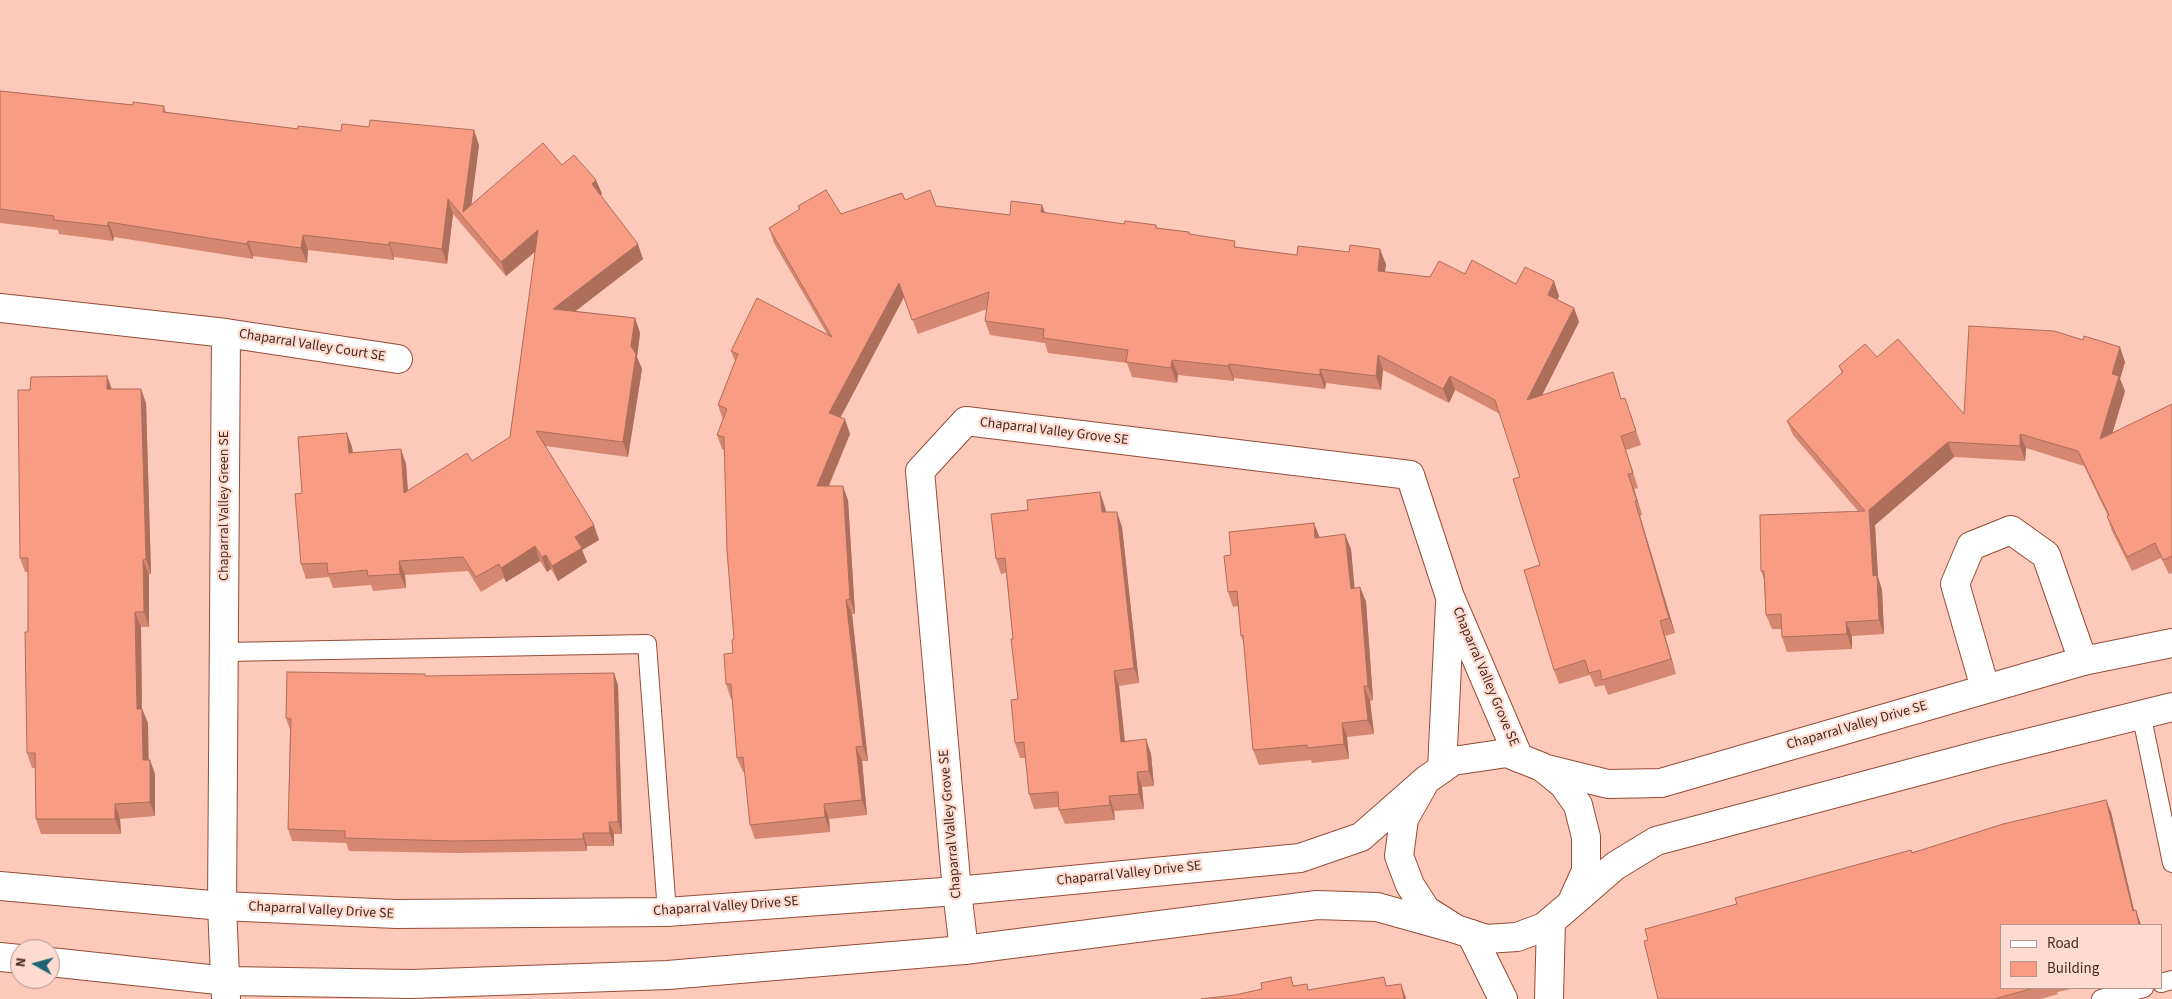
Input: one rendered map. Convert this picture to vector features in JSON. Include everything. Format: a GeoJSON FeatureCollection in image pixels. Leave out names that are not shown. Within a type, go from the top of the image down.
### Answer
{"type":"FeatureCollection","features":[{"type":"Feature","properties":{"kind":"street"},"geometry":{"type":"LineString","coordinates":[[0,308],[226,333]]}},
{"type":"Feature","properties":{"kind":"street","name":"Chaparral Valley Court SE"},"geometry":{"type":"LineString","coordinates":[[226,333],[398,359]]}},
{"type":"Feature","properties":{"kind":"street","name":"Chaparral Valley Green SE"},"geometry":{"type":"LineString","coordinates":[[226,333],[222,906],[226,990]]}},
{"type":"Feature","properties":{"kind":"street","name":"Chaparral Valley Grove SE"},"geometry":{"type":"LineString","coordinates":[[964,950],[956,891],[920,472],[966,421],[1410,475],[1450,597],[1530,763]]}},
{"type":"Feature","properties":{"kind":"street"},"geometry":{"type":"LineString","coordinates":[[1985,688],[1955,584],[1971,546],[2011,530],[2046,555],[2083,661]]}},
{"type":"Feature","properties":{"kind":"street","name":"Chaparral Valley Grove SE"},"geometry":{"type":"LineString","coordinates":[[1434,774],[1450,597]]}},
{"type":"Feature","properties":{"kind":"street","name":"Chaparral Valley Drive SE"},"geometry":{"type":"LineString","coordinates":[[0,886],[222,906],[396,914],[667,912],[956,891],[1300,858],[1361,837],[1434,774],[1453,761],[1476,756],[1507,753],[1530,763],[1608,784],[1661,783],[2083,661],[2172,643]]}},
{"type":"Feature","properties":{"kind":"street"},"geometry":{"type":"LineString","coordinates":[[60,964],[226,990],[668,975],[964,950],[1317,904],[1377,907],[1486,938],[1517,937],[1544,927],[1615,866],[1656,841],[2172,707]]}},
{"type":"Feature","properties":{"kind":"street"},"geometry":{"type":"LineString","coordinates":[[1530,763],[1563,784],[1578,805],[1586,837],[1586,871],[1561,913],[1549,999]]}},
{"type":"Feature","properties":{"kind":"street"},"geometry":{"type":"LineString","coordinates":[[1434,774],[1404,819],[1399,856],[1410,885],[1426,910],[1463,931],[1503,999]]}},
{"type":"Feature","properties":{"kind":"lane"},"geometry":{"type":"LineString","coordinates":[[224,652],[647,644],[667,912]]}},
{"type":"Feature","properties":{"kind":"lane"},"geometry":{"type":"LineString","coordinates":[[2141,714],[2172,863]]}},
{"type":"Feature","properties":{"kind":"lane"},"geometry":{"type":"LineString","coordinates":[[2101,999],[2140,989]]}},
{"type":"Feature","properties":{"kind":"building"},"geometry":{"type":"Polygon","coordinates":[[[0,91],[133,105],[133,102],[164,106],[163,112],[298,129],[298,126],[341,131],[342,124],[369,127],[370,120],[474,130],[463,212],[543,143],[562,165],[574,155],[596,180],[592,184],[638,244],[553,309],[635,318],[631,346],[636,354],[623,442],[536,431],[594,525],[575,537],[582,548],[552,566],[546,555],[542,557],[535,546],[501,568],[499,564],[476,577],[463,557],[399,561],[400,574],[368,576],[367,570],[328,574],[327,563],[301,564],[295,494],[302,493],[298,437],[347,433],[349,453],[401,449],[404,493],[467,453],[472,461],[510,437],[538,230],[501,262],[448,199],[442,249],[389,242],[389,245],[303,235],[301,248],[248,241],[247,244],[108,222],[108,226],[54,220],[54,216],[0,209],[0,91]]]}},
{"type":"Feature","properties":{"kind":"building"},"geometry":{"type":"Polygon","coordinates":[[[826,190],[841,214],[902,193],[905,200],[930,190],[936,206],[1010,215],[1011,201],[1042,205],[1041,212],[1124,224],[1125,221],[1156,225],[1156,228],[1235,241],[1234,247],[1297,255],[1298,246],[1349,252],[1350,245],[1380,249],[1378,271],[1430,277],[1439,261],[1465,274],[1472,260],[1516,284],[1525,267],[1554,281],[1548,295],[1574,308],[1527,400],[1613,372],[1621,399],[1625,398],[1636,431],[1621,436],[1633,473],[1628,474],[1637,501],[1635,501],[1669,618],[1660,621],[1671,659],[1602,680],[1600,670],[1589,673],[1585,660],[1554,670],[1524,570],[1540,565],[1513,479],[1520,477],[1495,400],[1450,376],[1443,389],[1378,355],[1376,376],[1320,369],[1320,375],[1229,364],[1228,366],[1172,360],[1171,368],[1126,362],[1128,350],[1043,338],[1044,329],[985,321],[989,292],[912,320],[899,283],[829,413],[845,419],[817,486],[843,486],[850,599],[846,600],[863,746],[856,747],[862,800],[824,804],[825,817],[750,825],[743,757],[737,758],[731,684],[726,684],[724,654],[733,653],[732,640],[734,639],[727,550],[724,437],[717,435],[727,409],[718,405],[738,354],[731,351],[757,298],[832,337],[769,228],[800,209],[798,206],[826,190]]]}},
{"type":"Feature","properties":{"kind":"building"},"geometry":{"type":"Polygon","coordinates":[[[1969,326],[2054,331],[2083,340],[2084,336],[2120,347],[2112,374],[2119,376],[2100,439],[2172,404],[2172,556],[2163,560],[2155,543],[2127,557],[2078,451],[2020,434],[2020,446],[1948,442],[1869,510],[1873,576],[1877,575],[1879,620],[1846,622],[1847,634],[1782,637],[1781,614],[1766,615],[1764,571],[1761,571],[1760,515],[1865,511],[1787,421],[1843,372],[1839,366],[1865,344],[1877,357],[1898,339],[1964,414],[1969,326]]]}},
{"type":"Feature","properties":{"kind":"building"},"geometry":{"type":"Polygon","coordinates":[[[107,376],[107,389],[141,389],[146,559],[143,560],[144,612],[135,612],[137,709],[142,709],[143,760],[150,760],[150,802],[115,804],[115,819],[36,819],[35,753],[27,753],[25,632],[28,632],[28,558],[20,558],[18,390],[30,390],[31,377],[107,376]]]}},
{"type":"Feature","properties":{"kind":"building"},"geometry":{"type":"Polygon","coordinates":[[[1100,492],[1102,512],[1117,512],[1134,668],[1114,671],[1121,742],[1146,739],[1149,771],[1137,772],[1139,794],[1109,796],[1110,805],[1059,810],[1058,792],[1029,794],[1024,742],[1015,743],[1011,700],[1018,699],[1005,558],[996,559],[991,514],[1028,510],[1027,500],[1100,492]]]}},
{"type":"Feature","properties":{"kind":"building"},"geometry":{"type":"Polygon","coordinates":[[[1314,523],[1315,538],[1345,534],[1351,589],[1360,587],[1368,686],[1364,686],[1368,720],[1342,723],[1344,744],[1307,748],[1307,745],[1253,750],[1243,635],[1241,636],[1237,591],[1228,592],[1224,556],[1231,555],[1229,532],[1314,523]]]}},
{"type":"Feature","properties":{"kind":"building"},"geometry":{"type":"Polygon","coordinates":[[[287,672],[425,674],[425,676],[614,673],[618,822],[609,822],[610,833],[583,833],[583,839],[454,841],[345,838],[345,831],[288,829],[291,719],[286,718],[287,672]]]}},
{"type":"Feature","properties":{"kind":"building"},"geometry":{"type":"Polygon","coordinates":[[[2106,800],[2133,911],[2136,910],[2139,924],[2000,924],[2000,989],[2030,989],[1994,999],[1658,999],[1644,941],[1648,940],[1645,929],[1737,904],[1735,898],[1911,850],[1912,853],[2003,824],[2106,800]]]}},
{"type":"Feature","properties":{"kind":"building"},"geometry":{"type":"Polygon","coordinates":[[[1291,977],[1293,986],[1307,984],[1308,990],[1384,977],[1386,986],[1401,984],[1404,999],[1201,999],[1235,995],[1262,989],[1261,983],[1291,977]]]}}]}
